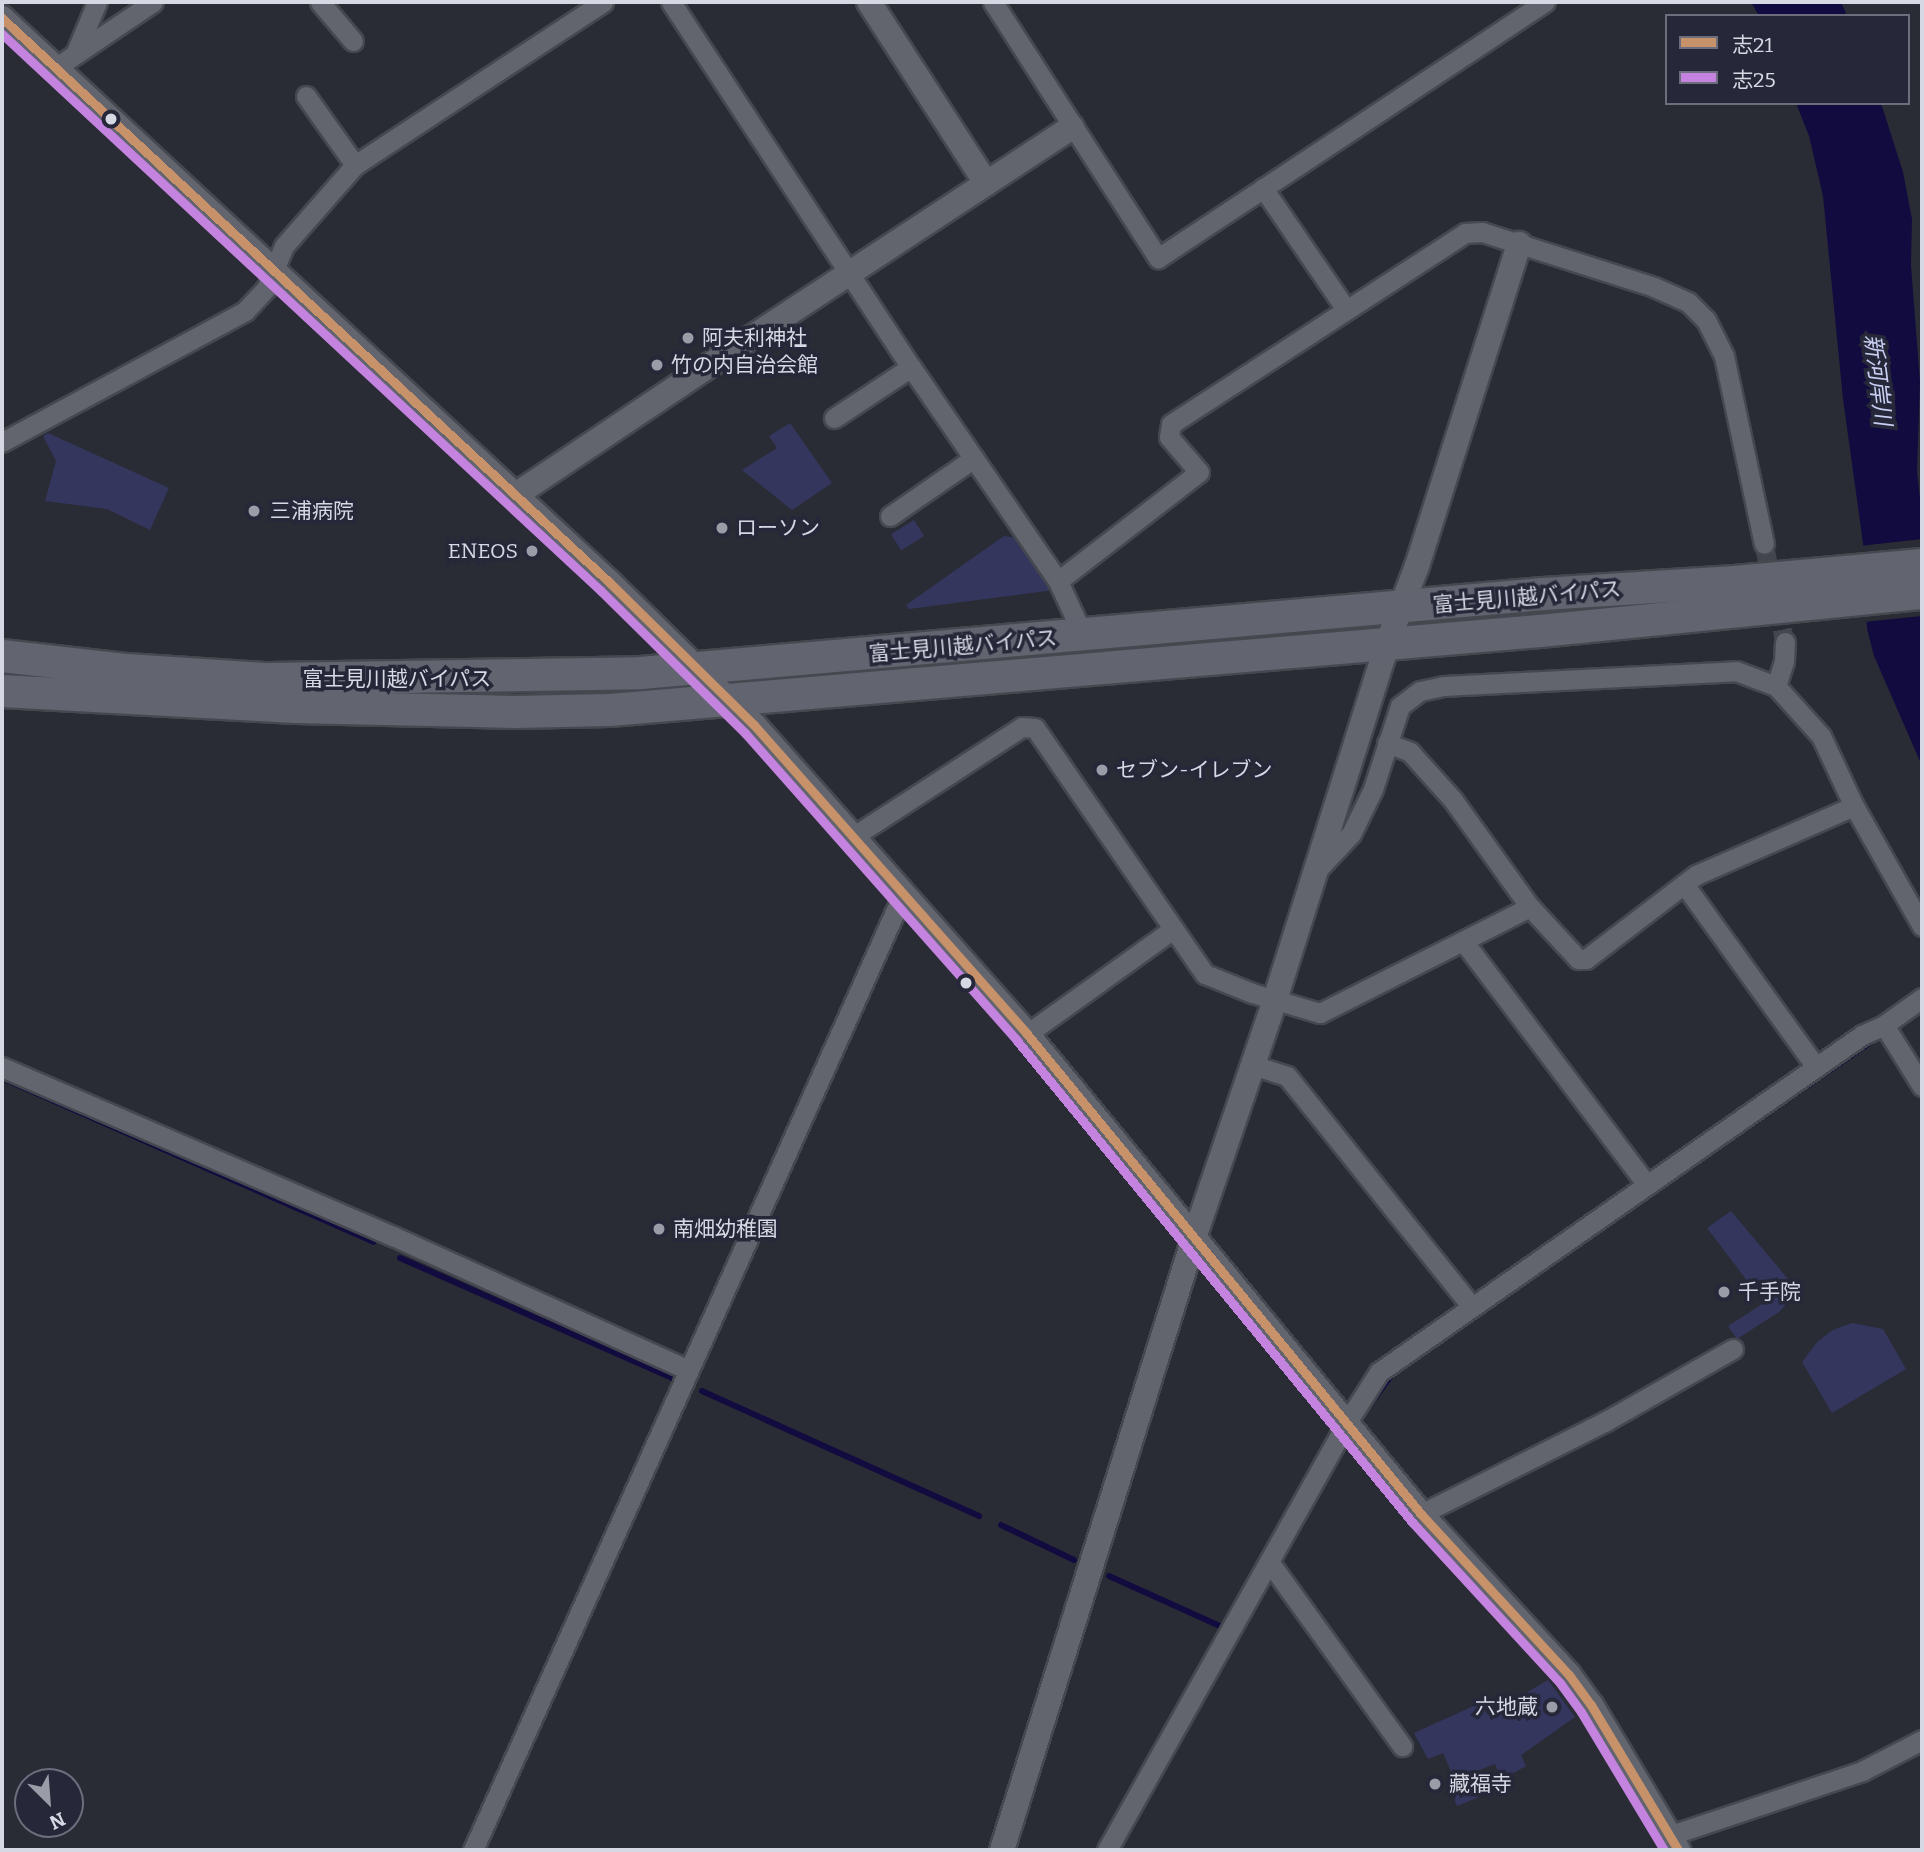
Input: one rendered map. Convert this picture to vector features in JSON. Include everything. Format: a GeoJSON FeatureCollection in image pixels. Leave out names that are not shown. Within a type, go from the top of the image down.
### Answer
{"type":"FeatureCollection","features":[{"type":"Feature","properties":{"kind":"highway","name":"富士見川越バイパス"},"geometry":{"type":"LineString","coordinates":[[2,691],[282,706],[514,712],[610,710],[1387,645],[1813,588],[1922,565]]}},
{"type":"Feature","properties":{"kind":"highway","name":"富士見川越バイパス"},"geometry":{"type":"LineString","coordinates":[[2,656],[127,670],[304,680],[561,677],[698,670],[1401,607],[1813,588],[1922,593]]}},
{"type":"Feature","properties":{"kind":"street"},"geometry":{"type":"LineString","coordinates":[[76,52],[97,2]]}},
{"type":"Feature","properties":{"kind":"street"},"geometry":{"type":"LineString","coordinates":[[55,68],[153,2]]}},
{"type":"Feature","properties":{"kind":"street"},"geometry":{"type":"LineString","coordinates":[[320,2],[352,41]]}},
{"type":"Feature","properties":{"kind":"street"},"geometry":{"type":"LineString","coordinates":[[2,442],[245,311],[267,287],[284,246],[355,165],[603,2]]}},
{"type":"Feature","properties":{"kind":"street"},"geometry":{"type":"LineString","coordinates":[[671,2],[911,367],[1058,581],[1083,635]]}},
{"type":"Feature","properties":{"kind":"street"},"geometry":{"type":"LineString","coordinates":[[869,2],[986,183]]}},
{"type":"Feature","properties":{"kind":"street"},"geometry":{"type":"LineString","coordinates":[[993,2],[1158,258],[1545,2]]}},
{"type":"Feature","properties":{"kind":"street"},"geometry":{"type":"LineString","coordinates":[[2,18],[518,497],[729,700],[854,836],[1027,1034],[1195,1235],[1421,1514],[1569,1675],[1591,1706],[1673,1843],[1862,1771],[1922,1740]]}},
{"type":"Feature","properties":{"kind":"street"},"geometry":{"type":"LineString","coordinates":[[306,96],[355,165]]}},
{"type":"Feature","properties":{"kind":"street"},"geometry":{"type":"LineString","coordinates":[[518,497],[526,488],[1072,127]]}},
{"type":"Feature","properties":{"kind":"street"},"geometry":{"type":"LineString","coordinates":[[1263,188],[1346,309]]}},
{"type":"Feature","properties":{"kind":"street"},"geometry":{"type":"LineString","coordinates":[[1058,581],[1199,472],[1169,437],[1171,424],[1465,233],[1482,232],[1654,287],[1688,303],[1706,320],[1724,356],[1764,544]]}},
{"type":"Feature","properties":{"kind":"street"},"geometry":{"type":"LineString","coordinates":[[1002,1850],[1195,1235],[1275,1000],[1387,645],[1417,566],[1519,244]]}},
{"type":"Feature","properties":{"kind":"street"},"geometry":{"type":"LineString","coordinates":[[834,418],[911,367]]}},
{"type":"Feature","properties":{"kind":"street"},"geometry":{"type":"LineString","coordinates":[[890,516],[974,458]]}},
{"type":"Feature","properties":{"kind":"street"},"geometry":{"type":"LineString","coordinates":[[1776,686],[1784,661],[1785,642]]}},
{"type":"Feature","properties":{"kind":"street"},"geometry":{"type":"LineString","coordinates":[[1316,871],[1351,834],[1373,789],[1400,706],[1420,691],[1443,686],[1736,671],[1776,686],[1821,736],[1854,806],[1922,926]]}},
{"type":"Feature","properties":{"kind":"street"},"geometry":{"type":"LineString","coordinates":[[854,836],[1022,727],[1035,728],[1205,974],[1275,1000],[1320,1013],[1530,907]]}},
{"type":"Feature","properties":{"kind":"street"},"geometry":{"type":"LineString","coordinates":[[1387,743],[1410,752],[1453,800],[1530,907],[1578,959],[1586,959],[1696,875],[1854,806]]}},
{"type":"Feature","properties":{"kind":"street"},"geometry":{"type":"LineString","coordinates":[[1684,884],[1816,1067]]}},
{"type":"Feature","properties":{"kind":"street"},"geometry":{"type":"LineString","coordinates":[[473,1850],[904,892]]}},
{"type":"Feature","properties":{"kind":"street"},"geometry":{"type":"LineString","coordinates":[[1027,1034],[1173,929]]}},
{"type":"Feature","properties":{"kind":"street"},"geometry":{"type":"LineString","coordinates":[[1464,942],[1647,1185]]}},
{"type":"Feature","properties":{"kind":"street"},"geometry":{"type":"LineString","coordinates":[[1107,1850],[1347,1422],[1380,1372],[1862,1035],[1884,1025],[1922,998]]}},
{"type":"Feature","properties":{"kind":"street"},"geometry":{"type":"LineString","coordinates":[[1884,1025],[1922,1086]]}},
{"type":"Feature","properties":{"kind":"street"},"geometry":{"type":"LineString","coordinates":[[1253,1065],[1287,1076],[1472,1307]]}},
{"type":"Feature","properties":{"kind":"street"},"geometry":{"type":"LineString","coordinates":[[2,1068],[393,1236],[688,1370]]}},
{"type":"Feature","properties":{"kind":"street"},"geometry":{"type":"LineString","coordinates":[[1421,1514],[1606,1421],[1733,1349]]}},
{"type":"Feature","properties":{"kind":"street"},"geometry":{"type":"LineString","coordinates":[[1270,1563],[1402,1746]]}},
{"type":"Feature","properties":{"kind":"shaded area"},"geometry":{"type":"Polygon","coordinates":[[[790,423],[832,483],[792,510],[742,470],[777,448],[769,436],[790,423]]]}},
{"type":"Feature","properties":{"kind":"shaded area"},"geometry":{"type":"Polygon","coordinates":[[[48,433],[169,488],[150,530],[107,509],[45,501],[56,461],[43,436],[48,433]]]}},
{"type":"Feature","properties":{"kind":"shaded area"},"geometry":{"type":"Polygon","coordinates":[[[914,520],[924,536],[901,550],[891,534],[914,520]]]}},
{"type":"Feature","properties":{"kind":"shaded area"},"geometry":{"type":"Polygon","coordinates":[[[1004,536],[1017,538],[1054,590],[909,609],[906,605],[1004,536]]]}},
{"type":"Feature","properties":{"kind":"shaded area"},"geometry":{"type":"Polygon","coordinates":[[[1731,1211],[1798,1291],[1779,1312],[1737,1339],[1728,1326],[1764,1303],[1707,1228],[1731,1211]]]}},
{"type":"Feature","properties":{"kind":"shaded area"},"geometry":{"type":"Polygon","coordinates":[[[1852,1323],[1883,1329],[1906,1369],[1832,1413],[1802,1362],[1818,1341],[1833,1330],[1852,1323]]]}},
{"type":"Feature","properties":{"kind":"shaded area"},"geometry":{"type":"Polygon","coordinates":[[[1548,1680],[1575,1717],[1521,1755],[1526,1766],[1501,1780],[1495,1764],[1472,1773],[1479,1797],[1457,1806],[1450,1788],[1457,1785],[1443,1753],[1428,1759],[1414,1733],[1480,1703],[1488,1715],[1548,1680]]]}},
{"type":"Feature","properties":{"kind":"water"},"geometry":{"type":"Polygon","coordinates":[[[1751,2],[1841,2],[1846,14],[1758,14],[1751,2]]]}},
{"type":"Feature","properties":{"kind":"water","name":"新河岸川"},"geometry":{"type":"Polygon","coordinates":[[[1797,105],[1882,105],[1903,172],[1912,219],[1911,265],[1920,382],[1917,471],[1922,517],[1922,766],[1874,656],[1867,629],[1863,543],[1843,399],[1823,196],[1809,136],[1797,105]]]}},
{"type":"Feature","properties":{"kind":"pier"},"geometry":{"type":"Polygon","coordinates":[[[1922,539],[1922,616],[1863,622],[1860,546],[1922,539]]]}},
{"type":"Feature","properties":{"kind":"waterway"},"geometry":{"type":"LineString","coordinates":[[1733,1137],[1872,1041]]}},
{"type":"Feature","properties":{"kind":"waterway"},"geometry":{"type":"LineString","coordinates":[[2,1078],[373,1242]]}},
{"type":"Feature","properties":{"kind":"waterway"},"geometry":{"type":"LineString","coordinates":[[400,1258],[674,1379]]}},
{"type":"Feature","properties":{"kind":"waterway"},"geometry":{"type":"LineString","coordinates":[[1369,1406],[1392,1374]]}},
{"type":"Feature","properties":{"kind":"waterway"},"geometry":{"type":"LineString","coordinates":[[702,1391],[979,1516]]}},
{"type":"Feature","properties":{"kind":"waterway"},"geometry":{"type":"LineString","coordinates":[[1001,1525],[1074,1560]]}},
{"type":"Feature","properties":{"kind":"waterway"},"geometry":{"type":"LineString","coordinates":[[1109,1576],[1224,1628]]}},
{"type":"Feature","properties":{"kind":"tunnel"},"geometry":{"type":"LineString","coordinates":[[1764,544],[1785,642]]}},
{"type":"Feature","properties":{"kind":"transit line","name":"志21"},"geometry":{"type":"LineString","coordinates":[[2,18],[609,582],[754,725],[1027,1034],[1421,1514],[1569,1675],[1591,1705],[1678,1850]]}},
{"type":"Feature","properties":{"kind":"transit line","name":"志25"},"geometry":{"type":"LineString","coordinates":[[2,34],[601,591],[745,733],[1018,1042],[1412,1522],[1560,1683],[1581,1712],[1664,1850]]}},
{"type":"Feature","properties":{"kind":"place","name":"阿夫利神社"},"geometry":{"type":"Point","coordinates":[688,338]}},
{"type":"Feature","properties":{"kind":"place","name":"竹の内自治会館"},"geometry":{"type":"Point","coordinates":[657,365]}},
{"type":"Feature","properties":{"kind":"place","name":"三浦病院"},"geometry":{"type":"Point","coordinates":[254,511]}},
{"type":"Feature","properties":{"kind":"place","name":"ローソン"},"geometry":{"type":"Point","coordinates":[722,528]}},
{"type":"Feature","properties":{"kind":"place","name":"ENEOS"},"geometry":{"type":"Point","coordinates":[532,551]}},
{"type":"Feature","properties":{"kind":"place","name":"セブン-イレブン"},"geometry":{"type":"Point","coordinates":[1102,770]}},
{"type":"Feature","properties":{"kind":"place","name":"南畑幼稚園"},"geometry":{"type":"Point","coordinates":[659,1229]}},
{"type":"Feature","properties":{"kind":"place","name":"千手院"},"geometry":{"type":"Point","coordinates":[1724,1292]}},
{"type":"Feature","properties":{"kind":"place","name":"六地蔵"},"geometry":{"type":"Point","coordinates":[1552,1707]}},
{"type":"Feature","properties":{"kind":"place","name":"藏福寺"},"geometry":{"type":"Point","coordinates":[1435,1784]}}]}
